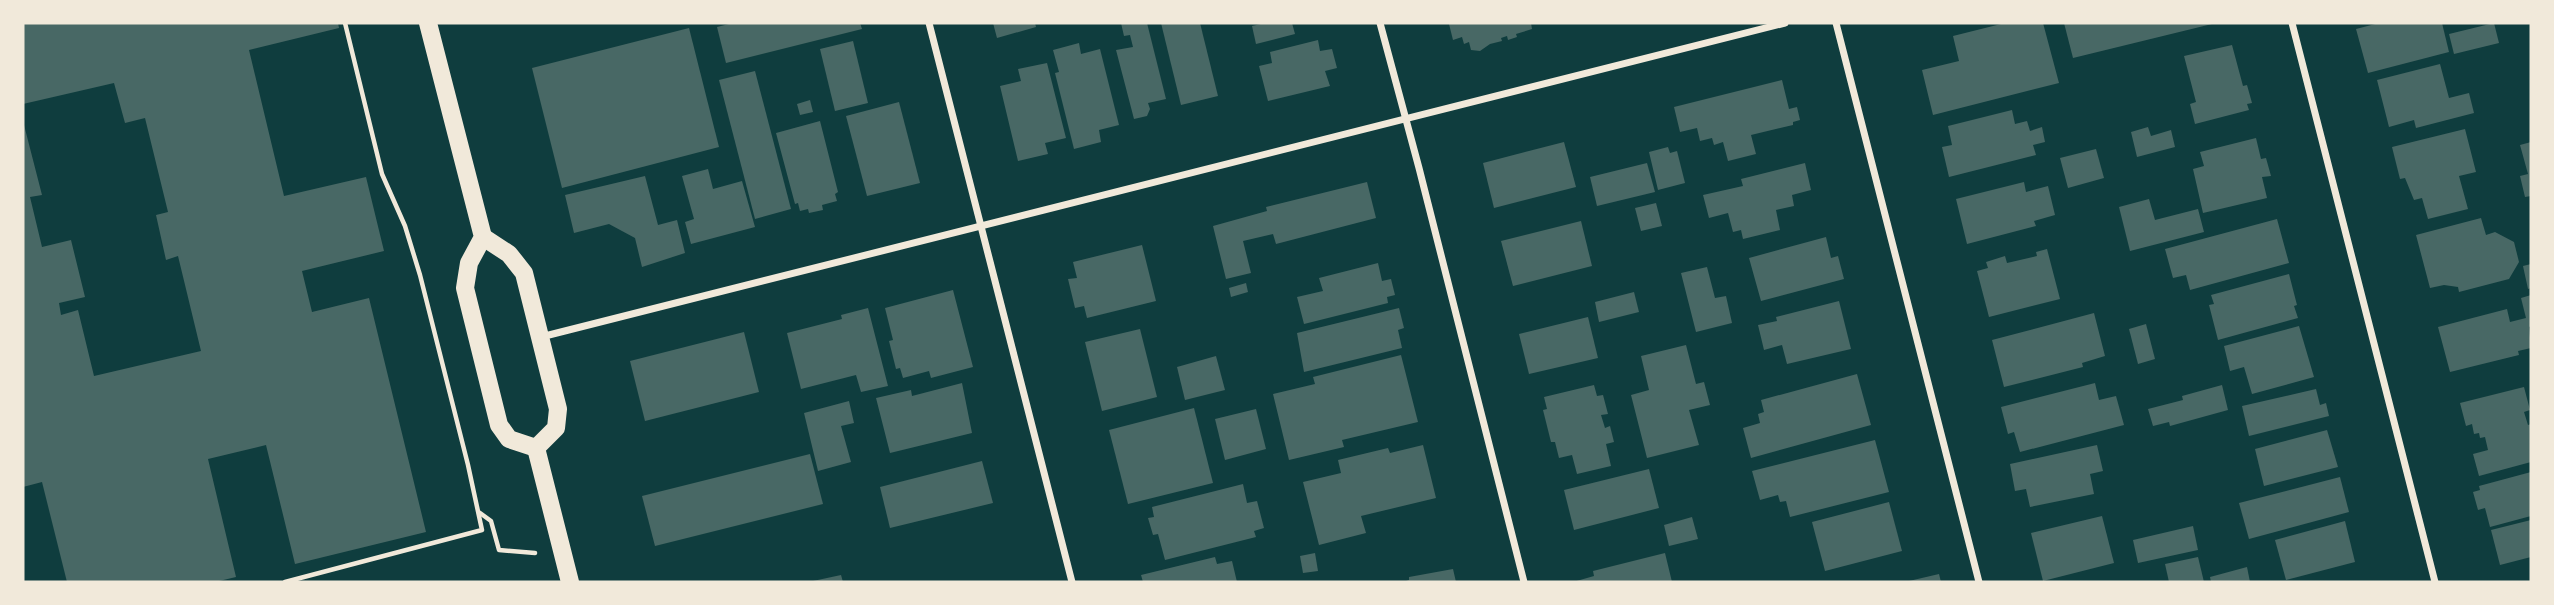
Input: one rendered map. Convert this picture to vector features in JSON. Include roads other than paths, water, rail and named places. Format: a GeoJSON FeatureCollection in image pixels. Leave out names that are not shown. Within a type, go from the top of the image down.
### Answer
{"type":"FeatureCollection","features":[{"type":"Feature","properties":{"kind":"main road"},"geometry":{"type":"LineString","coordinates":[[428,23],[482,237],[469,263],[465,288],[499,425],[509,439],[536,448]]}},
{"type":"Feature","properties":{"kind":"main road"},"geometry":{"type":"LineString","coordinates":[[482,237],[509,254],[524,273],[558,409],[556,428],[536,448]]}},
{"type":"Feature","properties":{"kind":"main road"},"geometry":{"type":"LineString","coordinates":[[536,448],[570,582]]}},
{"type":"Feature","properties":{"kind":"street"},"geometry":{"type":"LineString","coordinates":[[929,23],[1072,582]]}},
{"type":"Feature","properties":{"kind":"street"},"geometry":{"type":"LineString","coordinates":[[1380,23],[1524,582]]}},
{"type":"Feature","properties":{"kind":"street"},"geometry":{"type":"LineString","coordinates":[[540,337],[1785,23]]}},
{"type":"Feature","properties":{"kind":"street"},"geometry":{"type":"LineString","coordinates":[[1836,23],[1979,582]]}},
{"type":"Feature","properties":{"kind":"street"},"geometry":{"type":"LineString","coordinates":[[2292,23],[2435,582]]}}]}
